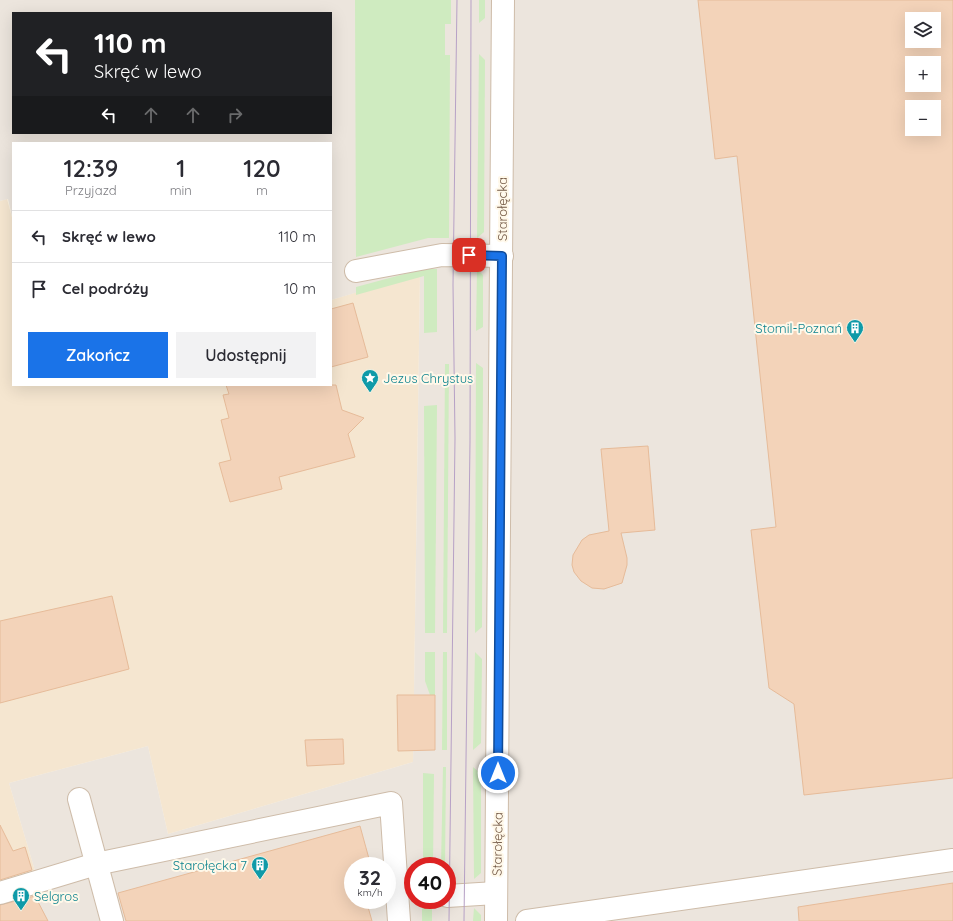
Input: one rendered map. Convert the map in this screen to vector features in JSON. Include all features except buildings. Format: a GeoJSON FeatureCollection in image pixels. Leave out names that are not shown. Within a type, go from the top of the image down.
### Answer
{"type":"FeatureCollection","features":[{"type":"Feature","properties":{"kind":"street","name":"Starołęcka"},"geometry":{"type":"LineString","coordinates":[[496,921],[503,0]]}},
{"type":"Feature","properties":{"kind":"street"},"geometry":{"type":"LineString","coordinates":[[356,271],[442,255],[502,256]]}},
{"type":"Feature","properties":{"kind":"street"},"geometry":{"type":"LineString","coordinates":[[79,800],[112,921]]}},
{"type":"Feature","properties":{"kind":"street"},"geometry":{"type":"LineString","coordinates":[[0,893],[96,864],[391,803],[404,890]]}},
{"type":"Feature","properties":{"kind":"street"},"geometry":{"type":"LineString","coordinates":[[527,921],[953,860]]}},
{"type":"Feature","properties":{"kind":"street"},"geometry":{"type":"LineString","coordinates":[[456,895],[496,893]]}},
{"type":"Feature","properties":{"kind":"street"},"geometry":{"type":"LineString","coordinates":[[398,921],[404,900]]}},
{"type":"Feature","properties":{"kind":"shaded area"},"geometry":{"type":"Polygon","coordinates":[[[0,0],[953,0],[953,921],[0,921],[0,881],[35,871],[9,783],[148,746],[168,834],[413,762],[420,274],[332,300],[332,142],[12,142],[12,217],[8,199],[0,201],[0,0]]]}},
{"type":"Feature","properties":{"kind":"shaded area"},"geometry":{"type":"Polygon","coordinates":[[[7,199],[12,217],[12,386],[332,386],[332,300],[420,273],[413,762],[168,834],[148,746],[9,783],[35,871],[0,881],[0,201],[7,199]]]}},
{"type":"Feature","properties":{"kind":"green space"},"geometry":{"type":"Polygon","coordinates":[[[355,0],[451,0],[451,24],[445,24],[445,55],[450,55],[449,238],[428,238],[356,257],[355,0]]]}},
{"type":"Feature","properties":{"kind":"green space"},"geometry":{"type":"Polygon","coordinates":[[[479,0],[485,0],[485,18],[479,23],[479,0]]]}},
{"type":"Feature","properties":{"kind":"green space"},"geometry":{"type":"Polygon","coordinates":[[[479,54],[485,60],[484,232],[477,238],[479,54]]]}},
{"type":"Feature","properties":{"kind":"green space"},"geometry":{"type":"Polygon","coordinates":[[[423,269],[437,269],[437,332],[424,333],[424,276],[356,295],[356,287],[423,269]]]}},
{"type":"Feature","properties":{"kind":"green space"},"geometry":{"type":"Polygon","coordinates":[[[477,269],[483,275],[483,327],[476,331],[477,269]]]}},
{"type":"Feature","properties":{"kind":"green space"},"geometry":{"type":"Polygon","coordinates":[[[476,363],[483,368],[482,627],[475,633],[476,363]]]}},
{"type":"Feature","properties":{"kind":"green space"},"geometry":{"type":"Polygon","coordinates":[[[445,364],[449,364],[447,633],[443,633],[445,364]]]}},
{"type":"Feature","properties":{"kind":"green space"},"geometry":{"type":"Polygon","coordinates":[[[437,405],[435,633],[425,633],[424,406],[437,405]]]}},
{"type":"Feature","properties":{"kind":"green space"},"geometry":{"type":"Polygon","coordinates":[[[425,652],[435,652],[435,695],[430,695],[425,681],[425,652]]]}},
{"type":"Feature","properties":{"kind":"green space"},"geometry":{"type":"Polygon","coordinates":[[[443,652],[447,652],[447,750],[442,750],[443,652]]]}},
{"type":"Feature","properties":{"kind":"green space"},"geometry":{"type":"Polygon","coordinates":[[[475,652],[482,659],[481,743],[473,750],[475,652]]]}},
{"type":"Feature","properties":{"kind":"green space"},"geometry":{"type":"Polygon","coordinates":[[[443,767],[446,767],[445,857],[441,857],[443,767]]]}},
{"type":"Feature","properties":{"kind":"green space"},"geometry":{"type":"Polygon","coordinates":[[[473,767],[481,774],[481,873],[474,879],[473,767]]]}},
{"type":"Feature","properties":{"kind":"green space"},"geometry":{"type":"Polygon","coordinates":[[[423,773],[434,774],[433,857],[423,857],[423,773]]]}},
{"type":"Feature","properties":{"kind":"green space"},"geometry":{"type":"Polygon","coordinates":[[[474,908],[481,915],[481,921],[473,921],[474,908]]]}},
{"type":"Feature","properties":{"kind":"green space"},"geometry":{"type":"Polygon","coordinates":[[[422,909],[432,909],[432,921],[422,921],[422,909]]]}},
{"type":"Feature","properties":{"kind":"tram line"},"geometry":{"type":"LineString","coordinates":[[449,921],[455,438],[453,285],[457,0]]}},
{"type":"Feature","properties":{"kind":"tram line"},"geometry":{"type":"LineString","coordinates":[[464,921],[470,441],[471,0]]}},
{"type":"Feature","properties":{"kind":"place","name":"Stomil-Poznań"},"geometry":{"type":"Point","coordinates":[855,343]}},
{"type":"Feature","properties":{"kind":"place","name":"Jezus Chrystus"},"geometry":{"type":"Point","coordinates":[370,393]}},
{"type":"Feature","properties":{"kind":"place","name":"Starołęcka 7"},"geometry":{"type":"Point","coordinates":[260,880]}},
{"type":"Feature","properties":{"kind":"place","name":"Selgros"},"geometry":{"type":"Point","coordinates":[21,911]}},
{"type":"Feature","properties":{"kind":"route"},"geometry":{"type":"LineString","coordinates":[[469,255],[502,256],[498,773]]}}]}
